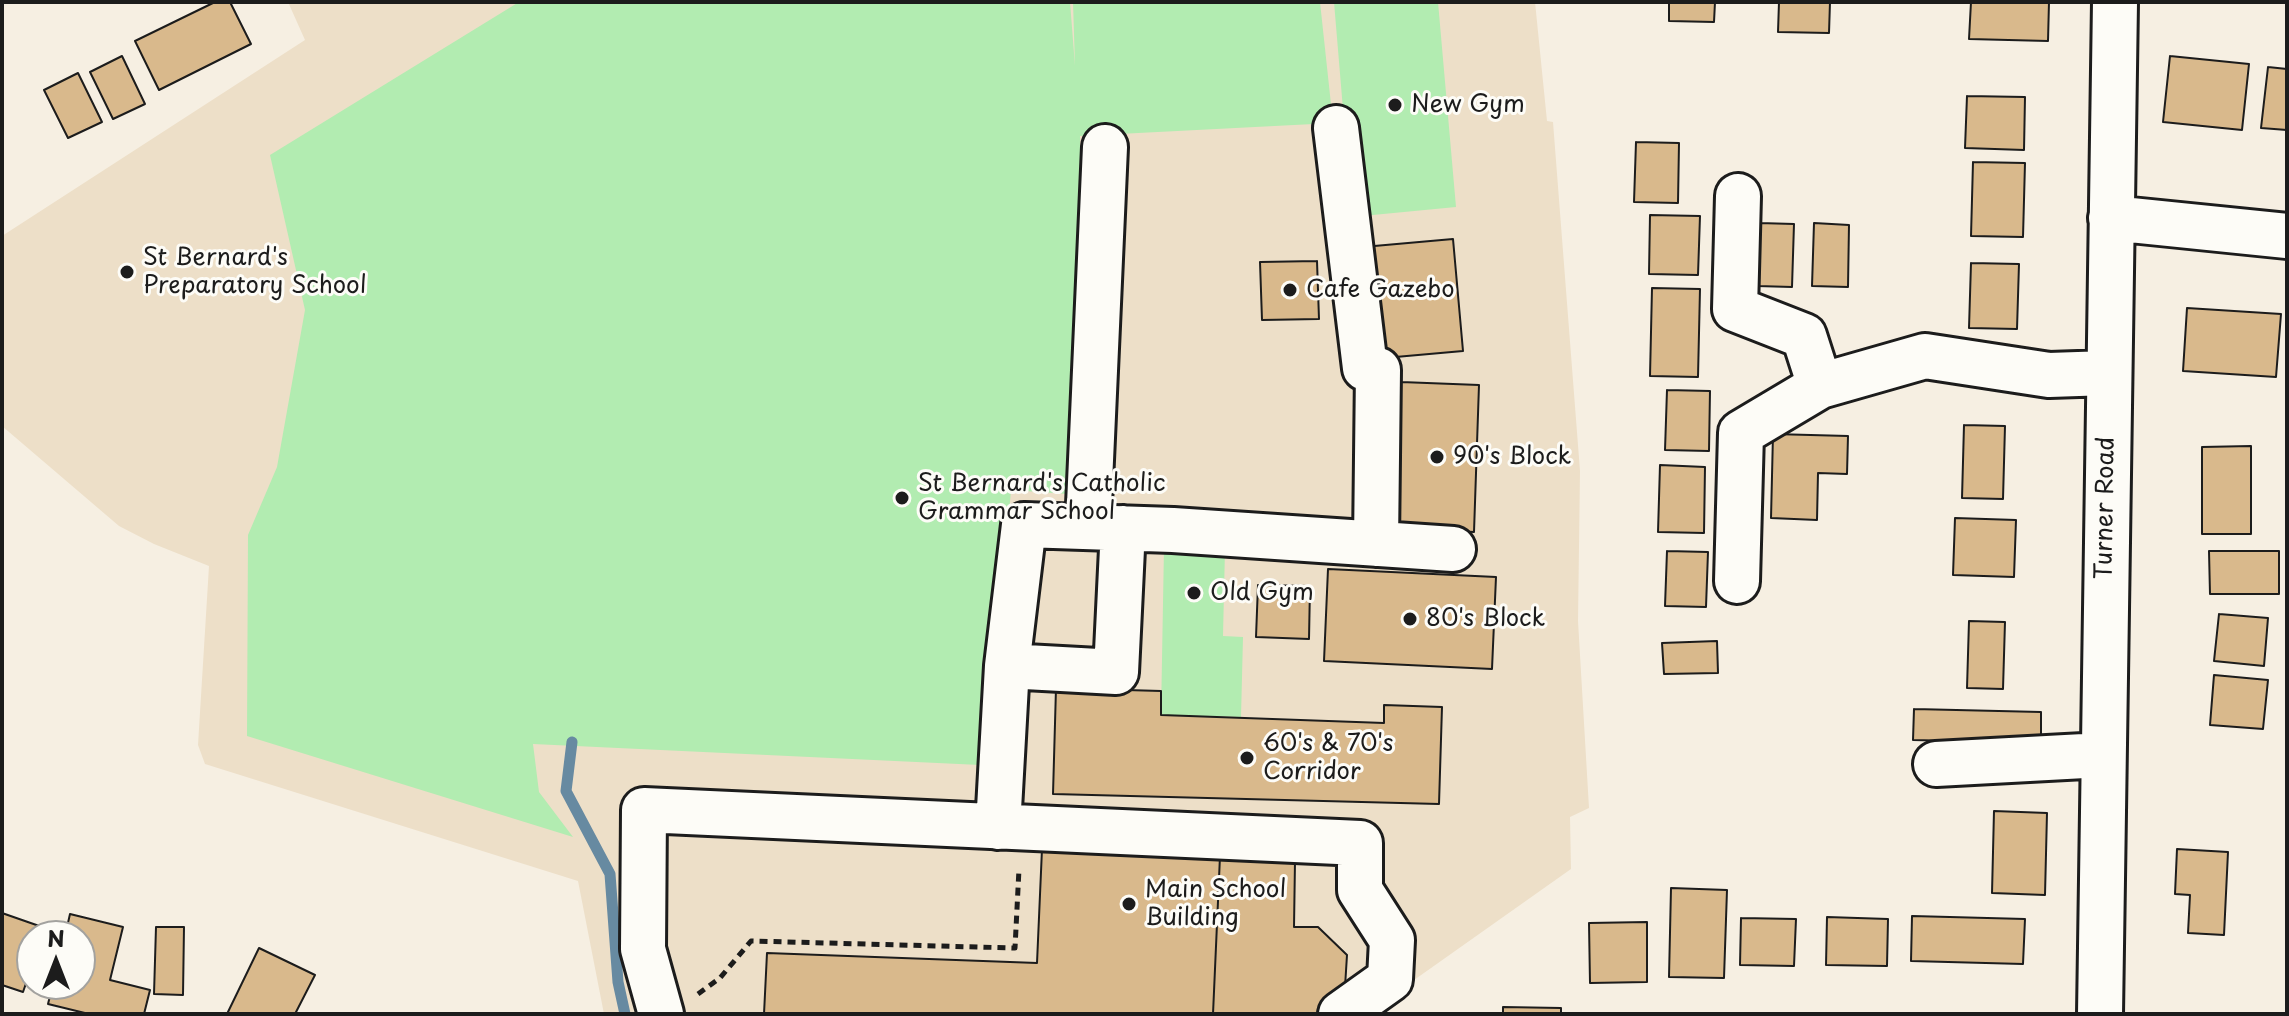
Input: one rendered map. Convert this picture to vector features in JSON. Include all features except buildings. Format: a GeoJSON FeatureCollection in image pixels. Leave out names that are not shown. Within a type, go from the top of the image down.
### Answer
{"type":"FeatureCollection","features":[{"type":"Feature","properties":{"kind":"street","name":"Turner Road"},"geometry":{"type":"LineString","coordinates":[[2100,1014],[2115,2]]}},
{"type":"Feature","properties":{"kind":"street"},"geometry":{"type":"LineString","coordinates":[[1336,128],[1365,368],[1378,370],[1376,544]]}},
{"type":"Feature","properties":{"kind":"street"},"geometry":{"type":"LineString","coordinates":[[1007,666],[1116,672],[1105,528],[1105,147]]}},
{"type":"Feature","properties":{"kind":"street"},"geometry":{"type":"LineString","coordinates":[[1738,196],[1735,309],[1804,336],[1820,386]]}},
{"type":"Feature","properties":{"kind":"street"},"geometry":{"type":"LineString","coordinates":[[2111,218],[2287,236]]}},
{"type":"Feature","properties":{"kind":"street"},"geometry":{"type":"LineString","coordinates":[[1737,581],[1741,433],[1820,386],[1925,356],[2049,375],[2108,373]]}},
{"type":"Feature","properties":{"kind":"street"},"geometry":{"type":"LineString","coordinates":[[1010,827],[1007,666],[1024,525],[1453,549]]}},
{"type":"Feature","properties":{"kind":"street"},"geometry":{"type":"LineString","coordinates":[[1936,764],[2103,755]]}},
{"type":"Feature","properties":{"kind":"street"},"geometry":{"type":"LineString","coordinates":[[677,1006],[643,949],[644,810],[1360,843],[1360,890],[1392,940],[1390,979],[1341,1014]]}},
{"type":"Feature","properties":{"kind":"path"},"geometry":{"type":"LineString","coordinates":[[677,1006],[720,978],[751,941],[1015,948],[1010,827]]}},
{"type":"Feature","properties":{"kind":"shaded area","name":"St Bernard's Catholic Grammar School"},"geometry":{"type":"Polygon","coordinates":[[[288,2],[1535,2],[1547,121],[1553,122],[1580,471],[1578,621],[1589,808],[1570,817],[1571,869],[1366,1014],[604,1014],[578,881],[205,764],[198,745],[209,566],[119,526],[2,426],[2,236],[305,40],[288,2]]]}},
{"type":"Feature","properties":{"kind":"green space"},"geometry":{"type":"Polygon","coordinates":[[[519,2],[1070,2],[1075,66],[1073,2],[1320,2],[1333,123],[1080,136],[1080,343],[1068,494],[1011,490],[980,765],[533,744],[539,792],[573,837],[247,736],[248,535],[277,467],[305,310],[270,155],[519,2]]]}},
{"type":"Feature","properties":{"kind":"green space","name":"New Gym"},"geometry":{"type":"Polygon","coordinates":[[[1334,2],[1438,2],[1456,207],[1352,217],[1334,2]]]}},
{"type":"Feature","properties":{"kind":"green space","name":"Old Gym"},"geometry":{"type":"Polygon","coordinates":[[[1164,547],[1225,549],[1223,636],[1243,637],[1241,717],[1161,715],[1164,547]]]}},
{"type":"Feature","properties":{"kind":"waterway"},"geometry":{"type":"LineString","coordinates":[[572,742],[566,791],[610,874],[618,982],[625,1014]]}},
{"type":"Feature","properties":{"kind":"place","name":"New Gym"},"geometry":{"type":"Point","coordinates":[1395,105]}},
{"type":"Feature","properties":{"kind":"place","name":"St Bernard's Preparatory School"},"geometry":{"type":"Point","coordinates":[127,272]}},
{"type":"Feature","properties":{"kind":"place","name":"Cafe Gazebo"},"geometry":{"type":"Point","coordinates":[1290,290]}},
{"type":"Feature","properties":{"kind":"place","name":"90's Block"},"geometry":{"type":"Point","coordinates":[1437,457]}},
{"type":"Feature","properties":{"kind":"place","name":"St Bernard's Catholic Grammar School"},"geometry":{"type":"Point","coordinates":[902,498]}},
{"type":"Feature","properties":{"kind":"place","name":"Old Gym"},"geometry":{"type":"Point","coordinates":[1194,593]}},
{"type":"Feature","properties":{"kind":"place","name":"80's Block"},"geometry":{"type":"Point","coordinates":[1410,619]}},
{"type":"Feature","properties":{"kind":"place","name":"60's & 70's Corridor"},"geometry":{"type":"Point","coordinates":[1247,758]}},
{"type":"Feature","properties":{"kind":"place","name":"Main School Building"},"geometry":{"type":"Point","coordinates":[1129,904]}}]}
